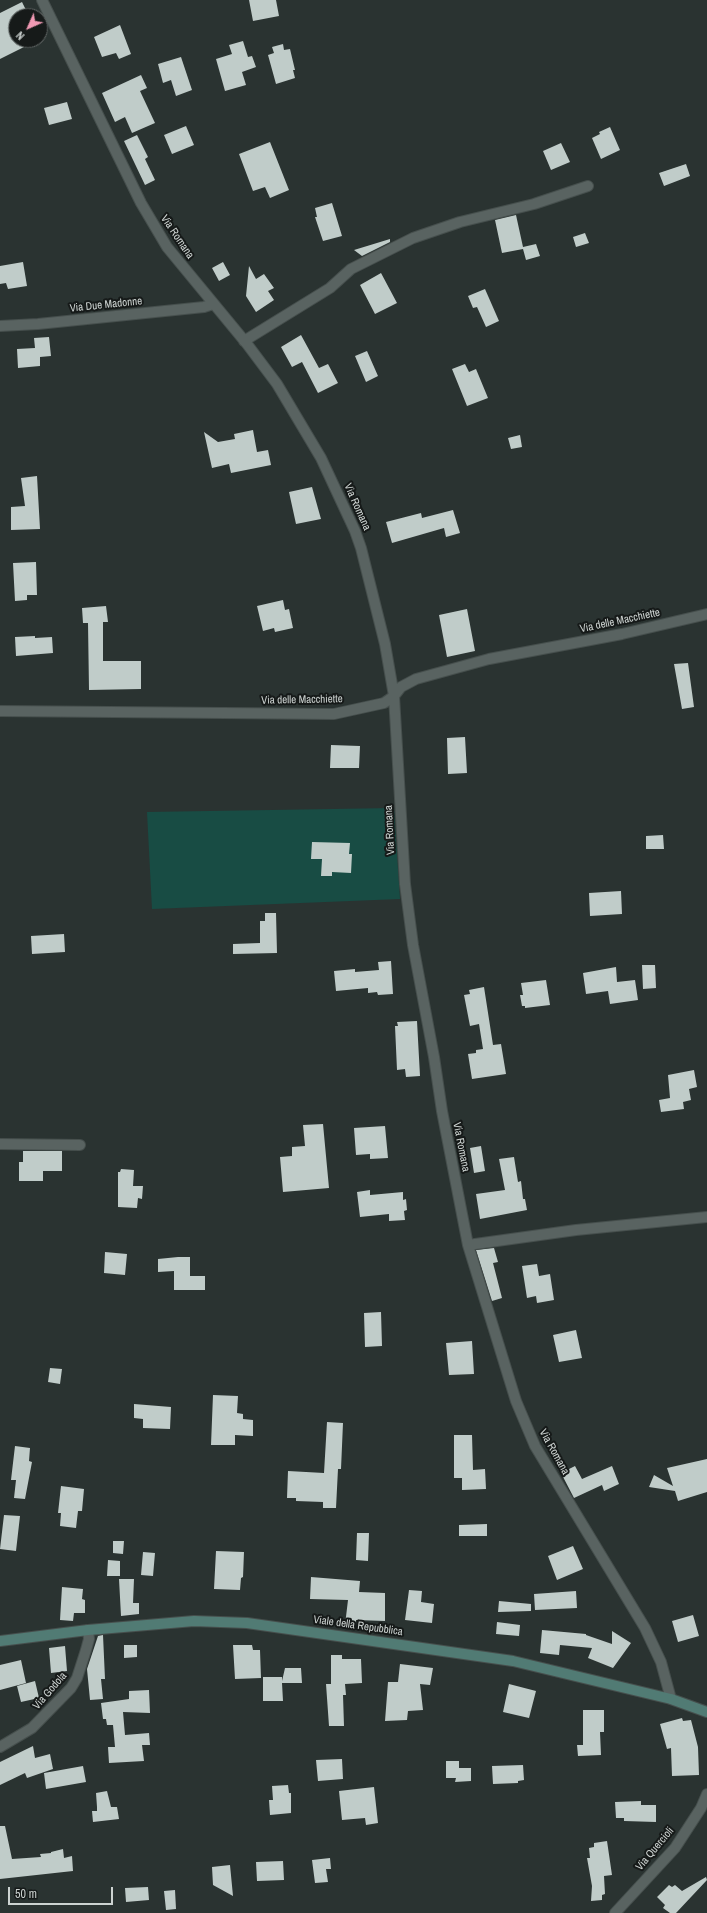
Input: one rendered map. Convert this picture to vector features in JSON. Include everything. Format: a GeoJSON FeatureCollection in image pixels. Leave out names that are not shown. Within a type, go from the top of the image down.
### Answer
{"type":"FeatureCollection","features":[{"type":"Feature","properties":{"kind":"main road","name":"Viale della Repubblica"},"geometry":{"type":"LineString","coordinates":[[0,1641],[88,1630],[194,1621],[263,1625],[513,1661],[671,1699],[707,1712]]}},
{"type":"Feature","properties":{"kind":"street","name":"Via Romana"},"geometry":{"type":"LineString","coordinates":[[42,0],[141,203],[167,247],[277,384],[321,458],[355,530],[361,548],[385,644],[394,696],[405,884],[413,945],[434,1057],[442,1111],[468,1245],[496,1341],[516,1401],[535,1446],[645,1628],[661,1662],[671,1699]]}},
{"type":"Feature","properties":{"kind":"street"},"geometry":{"type":"LineString","coordinates":[[244,341],[330,288],[351,269],[412,238],[460,222],[534,204],[588,186]]}},
{"type":"Feature","properties":{"kind":"street","name":"Via Due Madonne"},"geometry":{"type":"LineString","coordinates":[[0,326],[38,324],[204,307],[213,304]]}},
{"type":"Feature","properties":{"kind":"street","name":"Via delle Macchiette"},"geometry":{"type":"LineString","coordinates":[[0,711],[334,714],[384,703],[394,696],[401,687],[416,679],[489,659],[622,634],[707,614]]}},
{"type":"Feature","properties":{"kind":"street"},"geometry":{"type":"LineString","coordinates":[[0,1144],[80,1145]]}},
{"type":"Feature","properties":{"kind":"street"},"geometry":{"type":"LineString","coordinates":[[468,1245],[576,1230],[707,1217]]}},
{"type":"Feature","properties":{"kind":"street","name":"Via Godola"},"geometry":{"type":"LineString","coordinates":[[0,1747],[32,1728],[71,1688],[77,1678],[86,1650],[89,1639],[88,1630]]}},
{"type":"Feature","properties":{"kind":"street","name":"Via Quercioli"},"geometry":{"type":"LineString","coordinates":[[615,1913],[675,1848],[701,1808],[707,1794]]}},
{"type":"Feature","properties":{"kind":"green space"},"geometry":{"type":"Polygon","coordinates":[[[394,808],[400,899],[152,909],[147,812],[394,808]]]}},
{"type":"Feature","properties":{"kind":"building"},"geometry":{"type":"Polygon","coordinates":[[[249,0],[276,0],[279,16],[253,21],[249,0]]]}},
{"type":"Feature","properties":{"kind":"building"},"geometry":{"type":"Polygon","coordinates":[[[22,2],[25,8],[10,8],[22,2]]]}},
{"type":"Feature","properties":{"kind":"building"},"geometry":{"type":"Polygon","coordinates":[[[8,9],[8,48],[22,48],[0,59],[0,13],[8,9]]]}},
{"type":"Feature","properties":{"kind":"building"},"geometry":{"type":"Polygon","coordinates":[[[120,25],[131,54],[119,59],[116,53],[102,57],[94,37],[120,25]]]}},
{"type":"Feature","properties":{"kind":"building"},"geometry":{"type":"Polygon","coordinates":[[[243,41],[248,57],[252,56],[256,67],[242,72],[246,85],[225,91],[216,59],[232,54],[229,45],[243,41]]]}},
{"type":"Feature","properties":{"kind":"building"},"geometry":{"type":"Polygon","coordinates":[[[283,44],[284,50],[290,49],[295,70],[293,70],[295,78],[276,84],[268,55],[274,53],[272,47],[283,44]]]}},
{"type":"Feature","properties":{"kind":"building"},"geometry":{"type":"Polygon","coordinates":[[[181,57],[192,90],[176,96],[171,80],[163,83],[158,64],[181,57]]]}},
{"type":"Feature","properties":{"kind":"building"},"geometry":{"type":"Polygon","coordinates":[[[141,75],[147,88],[140,91],[155,123],[132,133],[125,117],[115,122],[102,93],[141,75]]]}},
{"type":"Feature","properties":{"kind":"building"},"geometry":{"type":"Polygon","coordinates":[[[67,102],[72,119],[49,125],[44,108],[67,102]]]}},
{"type":"Feature","properties":{"kind":"building"},"geometry":{"type":"Polygon","coordinates":[[[186,126],[194,145],[172,154],[164,135],[186,126]]]}},
{"type":"Feature","properties":{"kind":"building"},"geometry":{"type":"Polygon","coordinates":[[[610,127],[620,150],[601,159],[592,138],[600,134],[599,132],[610,127]]]}},
{"type":"Feature","properties":{"kind":"building"},"geometry":{"type":"Polygon","coordinates":[[[137,135],[148,157],[145,159],[155,180],[145,185],[124,141],[137,135]]]}},
{"type":"Feature","properties":{"kind":"building"},"geometry":{"type":"Polygon","coordinates":[[[270,142],[289,190],[270,198],[265,187],[253,191],[239,154],[270,142]]]}},
{"type":"Feature","properties":{"kind":"building"},"geometry":{"type":"Polygon","coordinates":[[[561,143],[570,162],[551,170],[543,151],[561,143]]]}},
{"type":"Feature","properties":{"kind":"building"},"geometry":{"type":"Polygon","coordinates":[[[686,164],[690,176],[664,186],[659,173],[686,164]]]}},
{"type":"Feature","properties":{"kind":"building"},"geometry":{"type":"Polygon","coordinates":[[[332,203],[342,236],[323,241],[315,217],[317,217],[315,208],[332,203]]]}},
{"type":"Feature","properties":{"kind":"building"},"geometry":{"type":"Polygon","coordinates":[[[516,215],[523,247],[536,244],[540,256],[526,260],[523,249],[502,253],[495,220],[516,215]]]}},
{"type":"Feature","properties":{"kind":"building"},"geometry":{"type":"Polygon","coordinates":[[[585,233],[589,243],[576,247],[573,237],[585,233]]]}},
{"type":"Feature","properties":{"kind":"building"},"geometry":{"type":"Polygon","coordinates":[[[390,239],[390,242],[362,256],[354,250],[390,239]]]}},
{"type":"Feature","properties":{"kind":"building"},"geometry":{"type":"Polygon","coordinates":[[[23,262],[27,286],[8,289],[6,283],[0,284],[0,266],[23,262]]]}},
{"type":"Feature","properties":{"kind":"building"},"geometry":{"type":"Polygon","coordinates":[[[223,262],[230,275],[219,281],[212,268],[223,262]]]}},
{"type":"Feature","properties":{"kind":"building"},"geometry":{"type":"Polygon","coordinates":[[[249,266],[256,279],[264,274],[274,288],[268,291],[274,300],[256,312],[246,296],[249,266]]]}},
{"type":"Feature","properties":{"kind":"building"},"geometry":{"type":"Polygon","coordinates":[[[381,273],[397,303],[375,314],[360,285],[381,273]]]}},
{"type":"Feature","properties":{"kind":"building"},"geometry":{"type":"Polygon","coordinates":[[[485,289],[499,321],[486,327],[477,307],[473,308],[468,296],[485,289]]]}},
{"type":"Feature","properties":{"kind":"building"},"geometry":{"type":"Polygon","coordinates":[[[301,335],[319,368],[328,364],[338,383],[318,393],[302,362],[292,367],[281,347],[301,335]]]}},
{"type":"Feature","properties":{"kind":"building"},"geometry":{"type":"Polygon","coordinates":[[[49,337],[51,356],[40,357],[40,366],[18,368],[17,349],[35,348],[34,338],[49,337]]]}},
{"type":"Feature","properties":{"kind":"building"},"geometry":{"type":"Polygon","coordinates":[[[367,351],[378,376],[366,382],[355,356],[367,351]]]}},
{"type":"Feature","properties":{"kind":"building"},"geometry":{"type":"Polygon","coordinates":[[[465,364],[469,372],[476,369],[488,398],[467,406],[452,369],[465,364]]]}},
{"type":"Feature","properties":{"kind":"building"},"geometry":{"type":"Polygon","coordinates":[[[253,430],[257,452],[268,450],[271,465],[231,473],[229,464],[212,468],[204,432],[218,442],[235,439],[234,434],[253,430]]]}},
{"type":"Feature","properties":{"kind":"building"},"geometry":{"type":"Polygon","coordinates":[[[520,435],[522,447],[511,449],[508,438],[520,435]]]}},
{"type":"Feature","properties":{"kind":"building"},"geometry":{"type":"Polygon","coordinates":[[[37,476],[40,529],[11,530],[11,507],[25,506],[21,478],[37,476]]]}},
{"type":"Feature","properties":{"kind":"building"},"geometry":{"type":"Polygon","coordinates":[[[312,487],[321,519],[296,524],[289,492],[312,487]]]}},
{"type":"Feature","properties":{"kind":"building"},"geometry":{"type":"Polygon","coordinates":[[[453,510],[460,533],[446,537],[444,528],[392,543],[386,522],[421,513],[422,518],[453,510]]]}},
{"type":"Feature","properties":{"kind":"building"},"geometry":{"type":"Polygon","coordinates":[[[36,562],[37,595],[27,595],[27,600],[15,601],[13,563],[36,562]]]}},
{"type":"Feature","properties":{"kind":"building"},"geometry":{"type":"Polygon","coordinates":[[[283,600],[285,610],[289,609],[293,628],[275,632],[274,628],[263,631],[257,606],[283,600]]]}},
{"type":"Feature","properties":{"kind":"building"},"geometry":{"type":"Polygon","coordinates":[[[106,606],[108,622],[103,622],[103,661],[141,661],[141,689],[89,690],[88,623],[83,623],[82,608],[106,606]]]}},
{"type":"Feature","properties":{"kind":"building"},"geometry":{"type":"Polygon","coordinates":[[[467,609],[475,651],[447,657],[439,615],[467,609]]]}},
{"type":"Feature","properties":{"kind":"building"},"geometry":{"type":"Polygon","coordinates":[[[35,636],[35,638],[52,637],[53,653],[16,656],[15,637],[35,636]]]}},
{"type":"Feature","properties":{"kind":"building"},"geometry":{"type":"Polygon","coordinates":[[[688,663],[694,707],[682,709],[674,664],[688,663]]]}},
{"type":"Feature","properties":{"kind":"building"},"geometry":{"type":"Polygon","coordinates":[[[465,737],[467,773],[448,774],[447,738],[465,737]]]}},
{"type":"Feature","properties":{"kind":"building"},"geometry":{"type":"Polygon","coordinates":[[[331,745],[360,746],[359,768],[330,768],[331,745]]]}},
{"type":"Feature","properties":{"kind":"building"},"geometry":{"type":"Polygon","coordinates":[[[663,835],[664,849],[646,849],[646,836],[663,835]]]}},
{"type":"Feature","properties":{"kind":"building"},"geometry":{"type":"Polygon","coordinates":[[[312,842],[350,843],[349,854],[352,854],[351,873],[332,872],[332,876],[321,876],[322,859],[311,859],[312,842]]]}},
{"type":"Feature","properties":{"kind":"building"},"geometry":{"type":"Polygon","coordinates":[[[621,891],[622,914],[590,916],[589,893],[621,891]]]}},
{"type":"Feature","properties":{"kind":"building"},"geometry":{"type":"Polygon","coordinates":[[[265,913],[276,913],[277,953],[233,954],[233,944],[260,943],[260,921],[265,921],[265,913]]]}},
{"type":"Feature","properties":{"kind":"building"},"geometry":{"type":"Polygon","coordinates":[[[64,934],[65,952],[32,954],[31,936],[64,934]]]}},
{"type":"Feature","properties":{"kind":"building"},"geometry":{"type":"Polygon","coordinates":[[[391,961],[393,994],[378,995],[377,992],[368,993],[368,988],[336,991],[334,971],[355,969],[355,972],[379,970],[378,962],[391,961]]]}},
{"type":"Feature","properties":{"kind":"building"},"geometry":{"type":"Polygon","coordinates":[[[642,965],[655,965],[656,988],[643,989],[642,965]]]}},
{"type":"Feature","properties":{"kind":"building"},"geometry":{"type":"Polygon","coordinates":[[[616,967],[617,982],[635,980],[638,1000],[610,1004],[608,991],[586,994],[583,973],[616,967]]]}},
{"type":"Feature","properties":{"kind":"building"},"geometry":{"type":"Polygon","coordinates":[[[546,980],[550,1005],[525,1008],[525,1006],[522,1006],[520,995],[523,995],[521,983],[546,980]]]}},
{"type":"Feature","properties":{"kind":"building"},"geometry":{"type":"Polygon","coordinates":[[[484,987],[493,1045],[501,1044],[506,1074],[472,1079],[468,1054],[476,1053],[476,1050],[483,1049],[479,1024],[470,1026],[464,995],[470,994],[469,990],[484,987]]]}},
{"type":"Feature","properties":{"kind":"building"},"geometry":{"type":"Polygon","coordinates":[[[417,1021],[420,1076],[406,1077],[405,1069],[397,1070],[395,1026],[398,1026],[397,1022],[417,1021]]]}},
{"type":"Feature","properties":{"kind":"building"},"geometry":{"type":"Polygon","coordinates":[[[694,1070],[697,1087],[689,1089],[691,1100],[683,1102],[684,1109],[661,1112],[659,1100],[670,1098],[668,1075],[694,1070]]]}},
{"type":"Feature","properties":{"kind":"building"},"geometry":{"type":"Polygon","coordinates":[[[323,1124],[329,1188],[283,1192],[280,1157],[292,1156],[292,1147],[305,1146],[303,1125],[323,1124]]]}},
{"type":"Feature","properties":{"kind":"building"},"geometry":{"type":"Polygon","coordinates":[[[385,1126],[388,1158],[370,1159],[370,1154],[356,1155],[354,1128],[385,1126]]]}},
{"type":"Feature","properties":{"kind":"building"},"geometry":{"type":"Polygon","coordinates":[[[481,1146],[485,1171],[474,1173],[470,1148],[481,1146]]]}},
{"type":"Feature","properties":{"kind":"building"},"geometry":{"type":"Polygon","coordinates":[[[23,1151],[62,1151],[62,1171],[43,1171],[43,1181],[19,1181],[19,1162],[23,1162],[23,1151]]]}},
{"type":"Feature","properties":{"kind":"building"},"geometry":{"type":"Polygon","coordinates":[[[514,1157],[518,1182],[521,1181],[523,1199],[525,1199],[527,1210],[480,1219],[476,1194],[505,1190],[499,1159],[514,1157]]]}},
{"type":"Feature","properties":{"kind":"building"},"geometry":{"type":"Polygon","coordinates":[[[121,1169],[134,1170],[133,1186],[143,1186],[142,1199],[138,1198],[137,1208],[118,1207],[118,1172],[120,1172],[121,1169]]]}},
{"type":"Feature","properties":{"kind":"building"},"geometry":{"type":"Polygon","coordinates":[[[370,1190],[370,1195],[403,1192],[403,1200],[406,1199],[407,1210],[404,1211],[405,1220],[389,1221],[389,1214],[360,1217],[357,1192],[370,1190]]]}},
{"type":"Feature","properties":{"kind":"building"},"geometry":{"type":"Polygon","coordinates":[[[494,1248],[498,1262],[493,1263],[502,1298],[492,1301],[476,1250],[494,1248]]]}},
{"type":"Feature","properties":{"kind":"building"},"geometry":{"type":"Polygon","coordinates":[[[105,1252],[127,1254],[125,1275],[104,1273],[105,1252]]]}},
{"type":"Feature","properties":{"kind":"building"},"geometry":{"type":"Polygon","coordinates":[[[190,1257],[190,1276],[205,1276],[205,1290],[174,1290],[174,1271],[158,1272],[158,1259],[190,1257]]]}},
{"type":"Feature","properties":{"kind":"building"},"geometry":{"type":"Polygon","coordinates":[[[537,1264],[539,1276],[550,1274],[554,1300],[537,1303],[536,1296],[527,1298],[522,1266],[537,1264]]]}},
{"type":"Feature","properties":{"kind":"building"},"geometry":{"type":"Polygon","coordinates":[[[381,1312],[382,1346],[365,1347],[364,1313],[381,1312]]]}},
{"type":"Feature","properties":{"kind":"building"},"geometry":{"type":"Polygon","coordinates":[[[576,1330],[582,1358],[559,1362],[553,1335],[576,1330]]]}},
{"type":"Feature","properties":{"kind":"building"},"geometry":{"type":"Polygon","coordinates":[[[472,1341],[474,1374],[449,1375],[446,1343],[472,1341]]]}},
{"type":"Feature","properties":{"kind":"building"},"geometry":{"type":"Polygon","coordinates":[[[50,1368],[62,1369],[60,1384],[48,1382],[50,1368]]]}},
{"type":"Feature","properties":{"kind":"building"},"geometry":{"type":"Polygon","coordinates":[[[213,1395],[238,1396],[237,1413],[243,1414],[243,1419],[253,1420],[253,1436],[235,1435],[235,1445],[211,1445],[213,1395]]]}},
{"type":"Feature","properties":{"kind":"building"},"geometry":{"type":"Polygon","coordinates":[[[134,1404],[171,1407],[170,1429],[143,1428],[143,1419],[134,1418],[134,1404]]]}},
{"type":"Feature","properties":{"kind":"building"},"geometry":{"type":"Polygon","coordinates":[[[327,1422],[343,1423],[341,1469],[338,1469],[336,1508],[323,1508],[323,1502],[296,1501],[296,1498],[287,1498],[288,1471],[324,1473],[327,1422]]]}},
{"type":"Feature","properties":{"kind":"building"},"geometry":{"type":"Polygon","coordinates":[[[454,1435],[472,1435],[473,1470],[485,1469],[486,1489],[462,1490],[462,1478],[454,1478],[454,1435]]]}},
{"type":"Feature","properties":{"kind":"building"},"geometry":{"type":"Polygon","coordinates":[[[15,1446],[30,1448],[29,1461],[32,1462],[25,1499],[14,1498],[16,1480],[11,1480],[15,1446]]]}},
{"type":"Feature","properties":{"kind":"building"},"geometry":{"type":"Polygon","coordinates":[[[707,1459],[707,1492],[678,1501],[675,1491],[649,1487],[654,1475],[673,1486],[667,1468],[707,1459]]]}},
{"type":"Feature","properties":{"kind":"building"},"geometry":{"type":"Polygon","coordinates":[[[575,1466],[582,1479],[612,1466],[619,1484],[604,1491],[602,1485],[574,1498],[561,1473],[575,1466]]]}},
{"type":"Feature","properties":{"kind":"building"},"geometry":{"type":"Polygon","coordinates":[[[61,1486],[84,1489],[82,1511],[78,1511],[76,1528],[60,1526],[61,1513],[58,1513],[61,1486]]]}},
{"type":"Feature","properties":{"kind":"building"},"geometry":{"type":"Polygon","coordinates":[[[4,1515],[20,1516],[16,1551],[0,1549],[4,1515]]]}},
{"type":"Feature","properties":{"kind":"building"},"geometry":{"type":"Polygon","coordinates":[[[487,1524],[487,1536],[459,1536],[459,1525],[487,1524]]]}},
{"type":"Feature","properties":{"kind":"building"},"geometry":{"type":"Polygon","coordinates":[[[357,1533],[369,1533],[368,1561],[356,1560],[357,1533]]]}},
{"type":"Feature","properties":{"kind":"building"},"geometry":{"type":"Polygon","coordinates":[[[113,1541],[124,1541],[123,1554],[113,1553],[113,1541]]]}},
{"type":"Feature","properties":{"kind":"building"},"geometry":{"type":"Polygon","coordinates":[[[573,1546],[583,1569],[557,1580],[548,1556],[573,1546]]]}},
{"type":"Feature","properties":{"kind":"building"},"geometry":{"type":"Polygon","coordinates":[[[216,1551],[244,1552],[243,1577],[241,1578],[240,1590],[214,1589],[216,1551]]]}},
{"type":"Feature","properties":{"kind":"building"},"geometry":{"type":"Polygon","coordinates":[[[143,1552],[155,1553],[153,1576],[141,1575],[143,1552]]]}},
{"type":"Feature","properties":{"kind":"building"},"geometry":{"type":"Polygon","coordinates":[[[108,1560],[120,1561],[120,1576],[107,1576],[108,1560]]]}},
{"type":"Feature","properties":{"kind":"building"},"geometry":{"type":"Polygon","coordinates":[[[311,1577],[360,1581],[359,1592],[385,1593],[385,1621],[356,1620],[356,1626],[345,1625],[348,1600],[310,1599],[311,1577]]]}},
{"type":"Feature","properties":{"kind":"building"},"geometry":{"type":"Polygon","coordinates":[[[119,1579],[134,1579],[133,1603],[139,1603],[139,1614],[121,1616],[119,1579]]]}},
{"type":"Feature","properties":{"kind":"building"},"geometry":{"type":"Polygon","coordinates":[[[62,1587],[83,1589],[82,1599],[85,1600],[85,1613],[74,1613],[73,1621],[60,1620],[62,1587]]]}},
{"type":"Feature","properties":{"kind":"building"},"geometry":{"type":"Polygon","coordinates":[[[409,1590],[422,1591],[421,1602],[434,1604],[432,1623],[405,1620],[409,1590]]]}},
{"type":"Feature","properties":{"kind":"building"},"geometry":{"type":"Polygon","coordinates":[[[576,1591],[577,1608],[535,1610],[534,1594],[576,1591]]]}},
{"type":"Feature","properties":{"kind":"building"},"geometry":{"type":"Polygon","coordinates":[[[499,1601],[531,1604],[531,1611],[498,1612],[499,1601]]]}},
{"type":"Feature","properties":{"kind":"building"},"geometry":{"type":"Polygon","coordinates":[[[693,1615],[699,1636],[678,1642],[672,1621],[693,1615]]]}},
{"type":"Feature","properties":{"kind":"building"},"geometry":{"type":"Polygon","coordinates":[[[497,1622],[520,1625],[519,1636],[496,1634],[497,1622]]]}},
{"type":"Feature","properties":{"kind":"building"},"geometry":{"type":"Polygon","coordinates":[[[542,1630],[586,1634],[612,1644],[612,1631],[631,1643],[613,1668],[588,1658],[592,1648],[560,1645],[559,1655],[540,1653],[542,1630]]]}},
{"type":"Feature","properties":{"kind":"building"},"geometry":{"type":"Polygon","coordinates":[[[103,1635],[105,1679],[101,1679],[103,1699],[90,1700],[87,1669],[98,1636],[103,1635]]]}},
{"type":"Feature","properties":{"kind":"building"},"geometry":{"type":"Polygon","coordinates":[[[124,1645],[137,1645],[137,1657],[124,1658],[124,1645]]]}},
{"type":"Feature","properties":{"kind":"building"},"geometry":{"type":"Polygon","coordinates":[[[233,1645],[252,1645],[253,1650],[260,1650],[261,1678],[235,1679],[233,1645]]]}},
{"type":"Feature","properties":{"kind":"building"},"geometry":{"type":"Polygon","coordinates":[[[65,1646],[67,1671],[51,1673],[49,1648],[65,1646]]]}},
{"type":"Feature","properties":{"kind":"building"},"geometry":{"type":"Polygon","coordinates":[[[331,1655],[342,1655],[342,1659],[361,1659],[362,1683],[345,1684],[346,1695],[343,1695],[344,1726],[329,1726],[326,1684],[331,1684],[331,1655]]]}},
{"type":"Feature","properties":{"kind":"building"},"geometry":{"type":"Polygon","coordinates":[[[21,1660],[26,1683],[0,1690],[0,1665],[21,1660]]]}},
{"type":"Feature","properties":{"kind":"building"},"geometry":{"type":"Polygon","coordinates":[[[400,1664],[433,1668],[430,1685],[420,1684],[423,1710],[408,1711],[407,1720],[385,1721],[388,1682],[398,1682],[400,1664]]]}},
{"type":"Feature","properties":{"kind":"building"},"geometry":{"type":"Polygon","coordinates":[[[285,1668],[301,1668],[302,1683],[282,1683],[283,1701],[263,1701],[263,1677],[282,1677],[282,1681],[285,1668]]]}},
{"type":"Feature","properties":{"kind":"building"},"geometry":{"type":"Polygon","coordinates":[[[35,1681],[39,1698],[21,1702],[17,1686],[35,1681]]]}},
{"type":"Feature","properties":{"kind":"building"},"geometry":{"type":"Polygon","coordinates":[[[509,1684],[536,1691],[529,1718],[503,1712],[509,1684]]]}},
{"type":"Feature","properties":{"kind":"building"},"geometry":{"type":"Polygon","coordinates":[[[149,1690],[150,1713],[123,1712],[125,1735],[149,1733],[150,1745],[142,1745],[144,1761],[109,1763],[108,1747],[115,1747],[113,1725],[107,1725],[106,1719],[103,1719],[101,1703],[129,1699],[129,1691],[149,1690]]]}},
{"type":"Feature","properties":{"kind":"building"},"geometry":{"type":"Polygon","coordinates":[[[583,1710],[604,1710],[604,1732],[600,1732],[601,1755],[578,1756],[577,1745],[583,1745],[583,1710]]]}},
{"type":"Feature","properties":{"kind":"building"},"geometry":{"type":"Polygon","coordinates":[[[682,1718],[683,1721],[691,1720],[698,1747],[699,1775],[672,1776],[671,1748],[667,1749],[660,1724],[682,1718]]]}},
{"type":"Feature","properties":{"kind":"building"},"geometry":{"type":"Polygon","coordinates":[[[33,1746],[35,1758],[50,1754],[53,1769],[27,1778],[25,1773],[0,1785],[0,1762],[33,1746]]]}},
{"type":"Feature","properties":{"kind":"building"},"geometry":{"type":"Polygon","coordinates":[[[342,1759],[343,1779],[318,1781],[316,1760],[342,1759]]]}},
{"type":"Feature","properties":{"kind":"building"},"geometry":{"type":"Polygon","coordinates":[[[446,1761],[459,1761],[459,1768],[471,1768],[471,1781],[455,1782],[456,1778],[446,1778],[446,1761]]]}},
{"type":"Feature","properties":{"kind":"building"},"geometry":{"type":"Polygon","coordinates":[[[523,1765],[524,1780],[518,1781],[518,1783],[493,1784],[492,1766],[523,1765]]]}},
{"type":"Feature","properties":{"kind":"building"},"geometry":{"type":"Polygon","coordinates":[[[83,1766],[86,1782],[46,1789],[44,1773],[83,1766]]]}},
{"type":"Feature","properties":{"kind":"building"},"geometry":{"type":"Polygon","coordinates":[[[288,1785],[289,1793],[291,1793],[291,1813],[270,1815],[269,1800],[273,1800],[272,1786],[288,1785]]]}},
{"type":"Feature","properties":{"kind":"building"},"geometry":{"type":"Polygon","coordinates":[[[374,1787],[378,1823],[366,1825],[365,1818],[342,1820],[339,1791],[374,1787]]]}},
{"type":"Feature","properties":{"kind":"building"},"geometry":{"type":"Polygon","coordinates":[[[107,1791],[111,1807],[117,1807],[119,1819],[93,1822],[92,1811],[97,1811],[96,1793],[107,1791]]]}},
{"type":"Feature","properties":{"kind":"building"},"geometry":{"type":"Polygon","coordinates":[[[641,1801],[641,1805],[656,1805],[656,1822],[624,1821],[624,1818],[616,1818],[615,1802],[641,1801]]]}},
{"type":"Feature","properties":{"kind":"building"},"geometry":{"type":"Polygon","coordinates":[[[0,1826],[5,1826],[12,1859],[41,1857],[40,1854],[51,1853],[63,1849],[64,1858],[72,1856],[73,1871],[0,1879],[0,1826]]]}},
{"type":"Feature","properties":{"kind":"building"},"geometry":{"type":"Polygon","coordinates":[[[607,1841],[612,1875],[604,1876],[605,1894],[602,1895],[602,1900],[591,1901],[592,1886],[587,1858],[590,1858],[589,1848],[594,1847],[594,1843],[607,1841]]]}},
{"type":"Feature","properties":{"kind":"building"},"geometry":{"type":"Polygon","coordinates":[[[330,1858],[331,1869],[326,1869],[328,1882],[315,1883],[312,1860],[330,1858]]]}},
{"type":"Feature","properties":{"kind":"building"},"geometry":{"type":"Polygon","coordinates":[[[283,1861],[284,1880],[257,1881],[256,1862],[283,1861]]]}},
{"type":"Feature","properties":{"kind":"building"},"geometry":{"type":"Polygon","coordinates":[[[230,1865],[233,1896],[213,1885],[212,1867],[230,1865]]]}},
{"type":"Feature","properties":{"kind":"building"},"geometry":{"type":"Polygon","coordinates":[[[706,1877],[707,1880],[676,1913],[670,1913],[663,1908],[665,1905],[657,1897],[669,1885],[672,1887],[675,1885],[682,1891],[706,1877]]]}},
{"type":"Feature","properties":{"kind":"building"},"geometry":{"type":"Polygon","coordinates":[[[148,1887],[149,1900],[126,1902],[125,1888],[148,1887]]]}},
{"type":"Feature","properties":{"kind":"building"},"geometry":{"type":"Polygon","coordinates":[[[175,1890],[176,1909],[166,1910],[164,1891],[175,1890]]]}}]}
